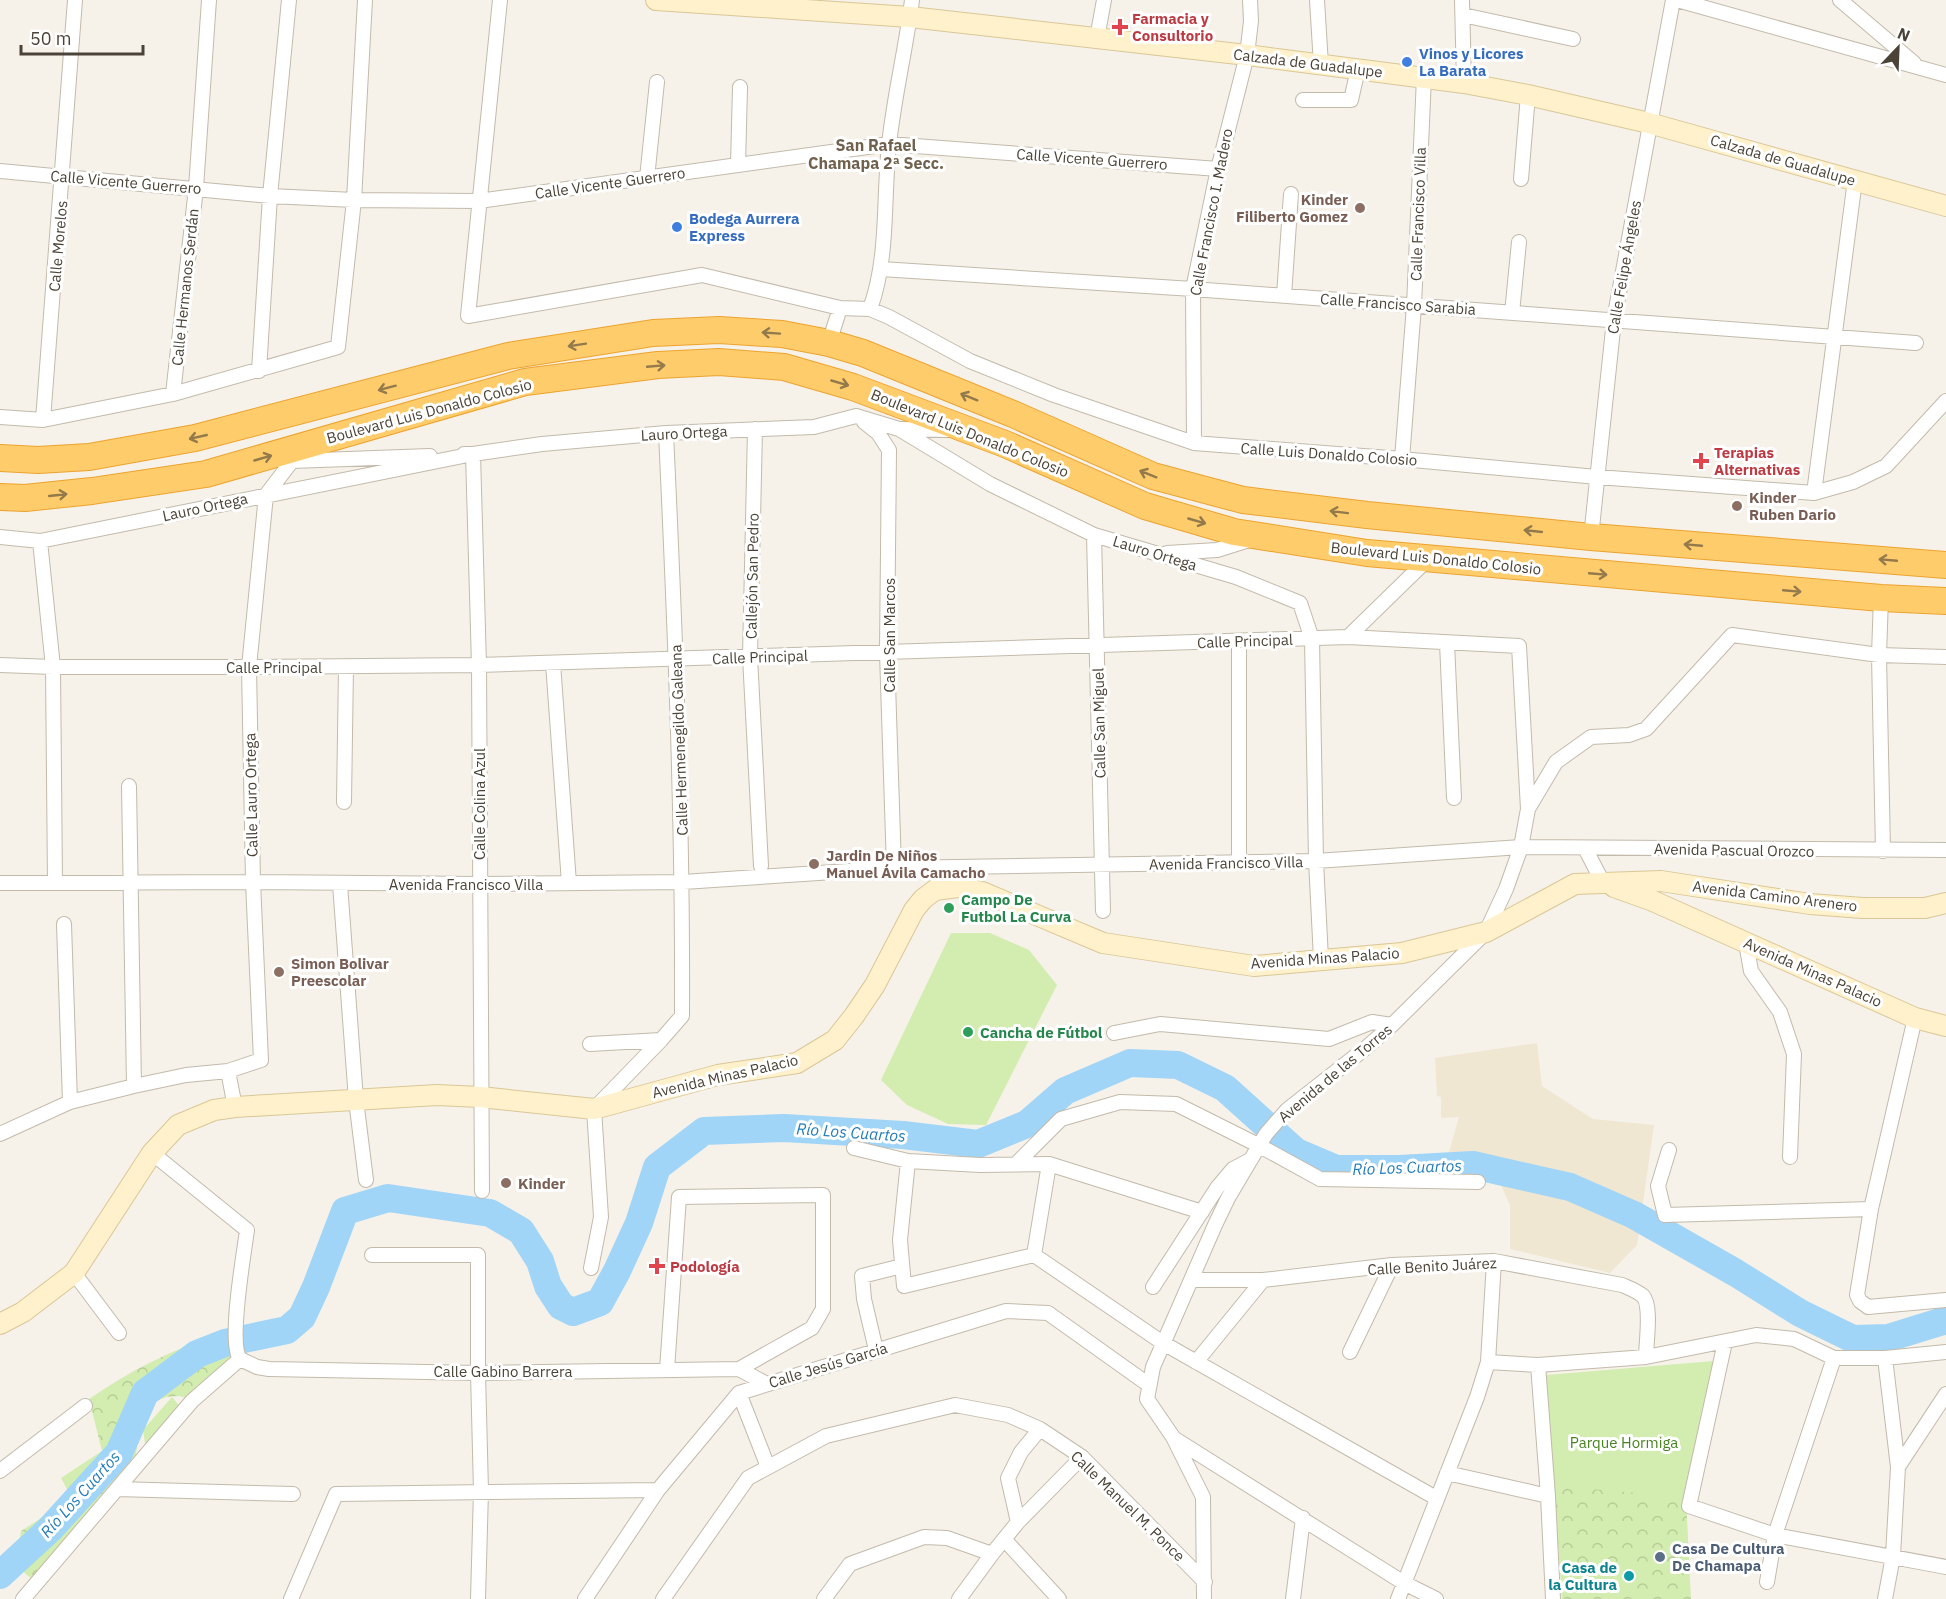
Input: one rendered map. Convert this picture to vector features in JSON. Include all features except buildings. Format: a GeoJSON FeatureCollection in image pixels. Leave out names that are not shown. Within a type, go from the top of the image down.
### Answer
{"type":"FeatureCollection","features":[{"type":"Feature","properties":{"kind":"highway","name":"Boulevard Luis Donaldo Colosio"},"geometry":{"type":"LineString","coordinates":[[0,458],[38,460],[90,457],[195,438],[508,356],[653,333],[719,330],[782,334],[829,343],[863,353],[1013,414],[1153,477],[1243,500],[1367,515],[1591,537],[1946,565]]}},
{"type":"Feature","properties":{"kind":"highway","name":"Boulevard Luis Donaldo Colosio"},"geometry":{"type":"LineString","coordinates":[[0,507],[12,497],[92,491],[206,474],[525,382],[658,365],[719,363],[784,367],[853,387],[1005,444],[1145,506],[1234,532],[1367,553],[1428,559],[1881,598],[1946,601]]}},
{"type":"Feature","properties":{"kind":"main road","name":"Calzada de Guadalupe"},"geometry":{"type":"LineString","coordinates":[[656,0],[911,9],[1097,38],[1424,77],[1528,95],[1649,123],[1946,206]]}},
{"type":"Feature","properties":{"kind":"main road","name":"Avenida Camino Arenero"},"geometry":{"type":"LineString","coordinates":[[1603,883],[1661,881],[1810,904],[1863,908],[1925,908],[1946,903]]}},
{"type":"Feature","properties":{"kind":"main road","name":"Avenida Minas Palacio"},"geometry":{"type":"LineString","coordinates":[[0,1324],[23,1312],[74,1274],[152,1153],[178,1125],[214,1110],[235,1107],[437,1095],[480,1097],[594,1109],[718,1075],[797,1063],[835,1041],[855,1016],[875,985],[914,910],[935,890],[958,887],[982,892],[1103,943],[1254,966],[1402,953],[1486,932],[1575,884],[1603,883],[1653,901],[1915,1018],[1946,1026]]}},
{"type":"Feature","properties":{"kind":"street","name":"Calle Morelos"},"geometry":{"type":"LineString","coordinates":[[43,420],[75,0]]}},
{"type":"Feature","properties":{"kind":"street","name":"Calle Hermanos Serdán"},"geometry":{"type":"LineString","coordinates":[[173,394],[196,188],[208,0]]}},
{"type":"Feature","properties":{"kind":"street"},"geometry":{"type":"LineString","coordinates":[[259,370],[270,196],[289,0]]}},
{"type":"Feature","properties":{"kind":"street"},"geometry":{"type":"LineString","coordinates":[[0,417],[43,420],[173,394],[338,347],[354,200],[365,0]]}},
{"type":"Feature","properties":{"kind":"street"},"geometry":{"type":"LineString","coordinates":[[500,0],[468,316],[702,275],[840,308],[870,309],[877,291],[881,269],[889,144],[911,9]]}},
{"type":"Feature","properties":{"kind":"street"},"geometry":{"type":"LineString","coordinates":[[1097,38],[1104,0]]}},
{"type":"Feature","properties":{"kind":"street","name":"Calle Francisco I. Madero"},"geometry":{"type":"LineString","coordinates":[[1194,443],[1193,288],[1218,169],[1247,55],[1251,21],[1250,0]]}},
{"type":"Feature","properties":{"kind":"street"},"geometry":{"type":"LineString","coordinates":[[1317,0],[1321,64]]}},
{"type":"Feature","properties":{"kind":"street"},"geometry":{"type":"LineString","coordinates":[[1462,0],[1464,84]]}},
{"type":"Feature","properties":{"kind":"street"},"geometry":{"type":"LineString","coordinates":[[1675,0],[1946,75]]}},
{"type":"Feature","properties":{"kind":"street","name":"Calle Felipe Ángeles"},"geometry":{"type":"LineString","coordinates":[[1591,537],[1614,320],[1649,123],[1675,0]]}},
{"type":"Feature","properties":{"kind":"street"},"geometry":{"type":"LineString","coordinates":[[1840,0],[1918,67]]}},
{"type":"Feature","properties":{"kind":"street"},"geometry":{"type":"LineString","coordinates":[[1463,15],[1573,39]]}},
{"type":"Feature","properties":{"kind":"street"},"geometry":{"type":"LineString","coordinates":[[1303,100],[1351,100],[1358,69]]}},
{"type":"Feature","properties":{"kind":"street","name":"Calle Francisco Villa"},"geometry":{"type":"LineString","coordinates":[[1402,459],[1414,306],[1424,77]]}},
{"type":"Feature","properties":{"kind":"street"},"geometry":{"type":"LineString","coordinates":[[647,178],[657,82]]}},
{"type":"Feature","properties":{"kind":"street"},"geometry":{"type":"LineString","coordinates":[[738,165],[740,87]]}},
{"type":"Feature","properties":{"kind":"street"},"geometry":{"type":"LineString","coordinates":[[1521,179],[1528,95]]}},
{"type":"Feature","properties":{"kind":"street","name":"Calle Vicente Guerrero"},"geometry":{"type":"LineString","coordinates":[[0,171],[63,175],[270,196],[354,200],[479,201],[889,144],[1218,169]]}},
{"type":"Feature","properties":{"kind":"street"},"geometry":{"type":"LineString","coordinates":[[1814,493],[1856,180]]}},
{"type":"Feature","properties":{"kind":"street"},"geometry":{"type":"LineString","coordinates":[[1284,296],[1291,194]]}},
{"type":"Feature","properties":{"kind":"street"},"geometry":{"type":"LineString","coordinates":[[1512,313],[1519,242]]}},
{"type":"Feature","properties":{"kind":"street","name":"Calle Francisco Sarabia"},"geometry":{"type":"LineString","coordinates":[[881,269],[1193,288],[1414,306],[1835,335],[1916,343]]}},
{"type":"Feature","properties":{"kind":"street"},"geometry":{"type":"LineString","coordinates":[[829,343],[840,308]]}},
{"type":"Feature","properties":{"kind":"street","name":"Calle Luis Donaldo Colosio"},"geometry":{"type":"LineString","coordinates":[[870,309],[970,361],[1054,395],[1194,443],[1814,493],[1853,482],[1886,466],[1946,401]]}},
{"type":"Feature","properties":{"kind":"street","name":"Lauro Ortega"},"geometry":{"type":"LineString","coordinates":[[0,537],[40,541],[472,454],[542,444],[666,433],[814,427],[856,416],[899,429],[990,484],[1094,535],[1236,577],[1300,603],[1312,639]]}},
{"type":"Feature","properties":{"kind":"street","name":"Calle San Marcos"},"geometry":{"type":"LineString","coordinates":[[856,416],[878,433],[889,450],[887,653],[894,868]]}},
{"type":"Feature","properties":{"kind":"street","name":"Callejón San Pedro"},"geometry":{"type":"LineString","coordinates":[[755,429],[750,657],[761,866]]}},
{"type":"Feature","properties":{"kind":"street"},"geometry":{"type":"LineString","coordinates":[[899,429],[967,430]]}},
{"type":"Feature","properties":{"kind":"street","name":"Calle Hermenegildo Galeana"},"geometry":{"type":"LineString","coordinates":[[594,1109],[662,1040],[682,1016],[683,882],[677,660],[666,433]]}},
{"type":"Feature","properties":{"kind":"street"},"geometry":{"type":"LineString","coordinates":[[266,495],[292,461],[472,454]]}},
{"type":"Feature","properties":{"kind":"street","name":"Calle Colina Azul"},"geometry":{"type":"LineString","coordinates":[[472,454],[479,665],[482,1191]]}},
{"type":"Feature","properties":{"kind":"street","name":"Calle Lauro Ortega"},"geometry":{"type":"LineString","coordinates":[[228,1071],[261,1060],[253,882],[249,668],[266,495]]}},
{"type":"Feature","properties":{"kind":"street","name":"Calle San Miguel"},"geometry":{"type":"LineString","coordinates":[[1094,535],[1103,911]]}},
{"type":"Feature","properties":{"kind":"street"},"geometry":{"type":"LineString","coordinates":[[1156,554],[1217,550],[1262,536]]}},
{"type":"Feature","properties":{"kind":"street"},"geometry":{"type":"LineString","coordinates":[[40,541],[52,667],[55,883]]}},
{"type":"Feature","properties":{"kind":"street"},"geometry":{"type":"LineString","coordinates":[[1348,637],[1428,559]]}},
{"type":"Feature","properties":{"kind":"street"},"geometry":{"type":"LineString","coordinates":[[1881,598],[1879,655],[1883,851]]}},
{"type":"Feature","properties":{"kind":"street"},"geometry":{"type":"LineString","coordinates":[[1528,809],[1556,762],[1591,737],[1629,735],[1646,729],[1732,634],[1879,655],[1946,657]]}},
{"type":"Feature","properties":{"kind":"street","name":"Calle Principal"},"geometry":{"type":"LineString","coordinates":[[0,665],[249,668],[479,665],[1348,637],[1519,646],[1528,809]]}},
{"type":"Feature","properties":{"kind":"street"},"geometry":{"type":"LineString","coordinates":[[1312,639],[1316,861],[1321,959]]}},
{"type":"Feature","properties":{"kind":"street"},"geometry":{"type":"LineString","coordinates":[[1239,641],[1239,862]]}},
{"type":"Feature","properties":{"kind":"street"},"geometry":{"type":"LineString","coordinates":[[1447,643],[1454,798]]}},
{"type":"Feature","properties":{"kind":"street"},"geometry":{"type":"LineString","coordinates":[[552,663],[568,883]]}},
{"type":"Feature","properties":{"kind":"street"},"geometry":{"type":"LineString","coordinates":[[344,802],[346,667]]}},
{"type":"Feature","properties":{"kind":"street"},"geometry":{"type":"LineString","coordinates":[[129,786],[134,1086]]}},
{"type":"Feature","properties":{"kind":"street","name":"Avenida de las Torres"},"geometry":{"type":"LineString","coordinates":[[1149,1385],[1153,1367],[1163,1343],[1228,1198],[1262,1139],[1287,1110],[1392,1025],[1486,932],[1506,889],[1521,847],[1528,809]]}},
{"type":"Feature","properties":{"kind":"street","name":"Avenida Francisco Villa"},"geometry":{"type":"LineString","coordinates":[[0,883],[683,882],[894,868],[1316,861],[1521,847]]}},
{"type":"Feature","properties":{"kind":"street","name":"Avenida Pascual Orozco"},"geometry":{"type":"LineString","coordinates":[[1521,847],[1946,850]]}},
{"type":"Feature","properties":{"kind":"street"},"geometry":{"type":"LineString","coordinates":[[1585,848],[1603,883]]}},
{"type":"Feature","properties":{"kind":"street"},"geometry":{"type":"LineString","coordinates":[[931,868],[935,890]]}},
{"type":"Feature","properties":{"kind":"street"},"geometry":{"type":"LineString","coordinates":[[340,884],[356,1100],[366,1180]]}},
{"type":"Feature","properties":{"kind":"street"},"geometry":{"type":"LineString","coordinates":[[64,924],[70,1102]]}},
{"type":"Feature","properties":{"kind":"street"},"geometry":{"type":"LineString","coordinates":[[1746,943],[1751,971],[1780,1012],[1794,1054],[1790,1157]]}},
{"type":"Feature","properties":{"kind":"street"},"geometry":{"type":"LineString","coordinates":[[1915,1018],[1871,1209],[1857,1295],[1860,1301],[1868,1307],[1946,1300]]}},
{"type":"Feature","properties":{"kind":"street"},"geometry":{"type":"LineString","coordinates":[[1114,1033],[1160,1024],[1329,1039],[1372,1022],[1392,1025]]}},
{"type":"Feature","properties":{"kind":"street"},"geometry":{"type":"LineString","coordinates":[[590,1044],[662,1040]]}},
{"type":"Feature","properties":{"kind":"street"},"geometry":{"type":"LineString","coordinates":[[0,1134],[70,1102],[186,1075],[228,1071],[235,1107]]}},
{"type":"Feature","properties":{"kind":"street"},"geometry":{"type":"LineString","coordinates":[[1017,1163],[1061,1119],[1120,1102],[1176,1104],[1262,1139],[1320,1179],[1478,1182]]}},
{"type":"Feature","properties":{"kind":"street"},"geometry":{"type":"LineString","coordinates":[[591,1268],[601,1216],[594,1109]]}},
{"type":"Feature","properties":{"kind":"street"},"geometry":{"type":"LineString","coordinates":[[854,1148],[908,1161],[980,1165],[1049,1164],[1202,1212]]}},
{"type":"Feature","properties":{"kind":"street"},"geometry":{"type":"LineString","coordinates":[[1669,1150],[1658,1186],[1665,1215],[1871,1209]]}},
{"type":"Feature","properties":{"kind":"street"},"geometry":{"type":"LineString","coordinates":[[23,1599],[192,1401],[238,1355],[236,1324],[247,1230],[152,1153]]}},
{"type":"Feature","properties":{"kind":"street"},"geometry":{"type":"LineString","coordinates":[[1153,1287],[1217,1188],[1233,1169],[1250,1160]]}},
{"type":"Feature","properties":{"kind":"street"},"geometry":{"type":"LineString","coordinates":[[908,1161],[900,1240],[904,1286],[1034,1255],[1163,1343],[1436,1498]]}},
{"type":"Feature","properties":{"kind":"street"},"geometry":{"type":"LineString","coordinates":[[1034,1255],[1049,1164]]}},
{"type":"Feature","properties":{"kind":"street"},"geometry":{"type":"LineString","coordinates":[[667,1370],[679,1197],[823,1194],[823,1309],[812,1328],[739,1369]]}},
{"type":"Feature","properties":{"kind":"street"},"geometry":{"type":"LineString","coordinates":[[372,1255],[478,1255],[481,1491],[478,1599]]}},
{"type":"Feature","properties":{"kind":"street"},"geometry":{"type":"LineString","coordinates":[[1398,1599],[1477,1397],[1488,1362],[1494,1261]]}},
{"type":"Feature","properties":{"kind":"street","name":"Calle Benito Juárez"},"geometry":{"type":"LineString","coordinates":[[1191,1280],[1263,1280],[1392,1265],[1494,1261],[1622,1286],[1637,1292],[1645,1298],[1648,1308],[1646,1357]]}},
{"type":"Feature","properties":{"kind":"street"},"geometry":{"type":"LineString","coordinates":[[1350,1352],[1392,1265]]}},
{"type":"Feature","properties":{"kind":"street"},"geometry":{"type":"LineString","coordinates":[[876,1350],[864,1299],[862,1276],[902,1266]]}},
{"type":"Feature","properties":{"kind":"street"},"geometry":{"type":"LineString","coordinates":[[74,1274],[119,1333]]}},
{"type":"Feature","properties":{"kind":"street"},"geometry":{"type":"LineString","coordinates":[[1197,1362],[1263,1280]]}},
{"type":"Feature","properties":{"kind":"street","name":"Calle Jesús García"},"geometry":{"type":"LineString","coordinates":[[585,1599],[658,1490],[739,1393],[765,1383],[1006,1311],[1048,1313],[1149,1385]]}},
{"type":"Feature","properties":{"kind":"street"},"geometry":{"type":"LineString","coordinates":[[1488,1362],[1538,1365],[1646,1357],[1756,1335],[1794,1339],[1834,1359],[1885,1358],[1946,1352]]}},
{"type":"Feature","properties":{"kind":"street"},"geometry":{"type":"LineString","coordinates":[[1725,1342],[1689,1506],[1775,1535],[1946,1567]]}},
{"type":"Feature","properties":{"kind":"street","name":"Calle Gabino Barrera"},"geometry":{"type":"LineString","coordinates":[[238,1355],[257,1367],[269,1370],[478,1372],[739,1369],[765,1383]]}},
{"type":"Feature","properties":{"kind":"street"},"geometry":{"type":"LineString","coordinates":[[1885,1358],[1898,1467],[1893,1557],[1885,1599]]}},
{"type":"Feature","properties":{"kind":"street"},"geometry":{"type":"LineString","coordinates":[[1767,1582],[1775,1535],[1834,1359]]}},
{"type":"Feature","properties":{"kind":"street"},"geometry":{"type":"LineString","coordinates":[[1538,1365],[1548,1496],[1552,1599]]}},
{"type":"Feature","properties":{"kind":"street","name":"Calle Manuel M. Ponce"},"geometry":{"type":"LineString","coordinates":[[1149,1385],[1147,1399],[1173,1437],[1203,1497],[1204,1599]]}},
{"type":"Feature","properties":{"kind":"street"},"geometry":{"type":"LineString","coordinates":[[739,1393],[768,1467]]}},
{"type":"Feature","properties":{"kind":"street"},"geometry":{"type":"LineString","coordinates":[[1898,1467],[1946,1394]]}},
{"type":"Feature","properties":{"kind":"street","name":"Calle Manuel M. Ponce"},"geometry":{"type":"LineString","coordinates":[[663,1599],[748,1478],[826,1436],[955,1405],[1008,1415],[1040,1429],[1082,1457],[1205,1582]]}},
{"type":"Feature","properties":{"kind":"street"},"geometry":{"type":"LineString","coordinates":[[0,1471],[85,1406]]}},
{"type":"Feature","properties":{"kind":"street"},"geometry":{"type":"LineString","coordinates":[[1018,1522],[1008,1478],[1021,1452],[1040,1429]]}},
{"type":"Feature","properties":{"kind":"street"},"geometry":{"type":"LineString","coordinates":[[1173,1437],[1404,1582],[1436,1599]]}},
{"type":"Feature","properties":{"kind":"street"},"geometry":{"type":"LineString","coordinates":[[959,1599],[1018,1522],[1082,1457]]}},
{"type":"Feature","properties":{"kind":"street"},"geometry":{"type":"LineString","coordinates":[[1447,1473],[1548,1496]]}},
{"type":"Feature","properties":{"kind":"street"},"geometry":{"type":"LineString","coordinates":[[117,1489],[293,1494]]}},
{"type":"Feature","properties":{"kind":"street"},"geometry":{"type":"LineString","coordinates":[[291,1599],[336,1494],[658,1490]]}},
{"type":"Feature","properties":{"kind":"street"},"geometry":{"type":"LineString","coordinates":[[1293,1599],[1303,1518]]}},
{"type":"Feature","properties":{"kind":"street"},"geometry":{"type":"LineString","coordinates":[[824,1599],[850,1564],[924,1537],[947,1538],[992,1554]]}},
{"type":"Feature","properties":{"kind":"street"},"geometry":{"type":"LineString","coordinates":[[1004,1539],[1059,1599]]}},
{"type":"Feature","properties":{"kind":"shaded area"},"geometry":{"type":"Polygon","coordinates":[[[1537,1043],[1542,1086],[1593,1119],[1654,1125],[1637,1245],[1610,1273],[1510,1249],[1510,1205],[1494,1170],[1447,1159],[1459,1117],[1441,1118],[1441,1097],[1437,1096],[1435,1058],[1537,1043]]]}},
{"type":"Feature","properties":{"kind":"green space","name":"Cancha de Fútbol"},"geometry":{"type":"Polygon","coordinates":[[[951,933],[990,933],[1029,950],[1057,985],[986,1125],[948,1124],[907,1105],[881,1080],[951,933]]]}},
{"type":"Feature","properties":{"kind":"green space"},"geometry":{"type":"Polygon","coordinates":[[[221,1335],[231,1335],[236,1360],[192,1399],[179,1396],[166,1397],[154,1402],[141,1421],[135,1460],[34,1581],[5,1556],[19,1544],[21,1531],[72,1498],[61,1478],[102,1451],[89,1399],[152,1361],[221,1335]]]}},
{"type":"Feature","properties":{"kind":"green space"},"geometry":{"type":"Polygon","coordinates":[[[1714,1361],[1686,1497],[1554,1486],[1546,1375],[1714,1361]]]}},
{"type":"Feature","properties":{"kind":"green space","name":"Parque Hormiga"},"geometry":{"type":"Polygon","coordinates":[[[1546,1375],[1686,1497],[1691,1599],[1562,1599],[1546,1375]]]}},
{"type":"Feature","properties":{"kind":"green space"},"geometry":{"type":"Polygon","coordinates":[[[172,1397],[183,1410],[150,1446],[145,1443],[143,1430],[172,1397]]]}},
{"type":"Feature","properties":{"kind":"waterway","name":"Río Los Cuartos"},"geometry":{"type":"LineString","coordinates":[[0,1575],[50,1529],[119,1453],[145,1393],[197,1354],[225,1343],[287,1330],[302,1317],[345,1211],[388,1198],[490,1213],[521,1231],[540,1261],[548,1286],[561,1306],[573,1312],[600,1302],[639,1223],[657,1167],[704,1131],[784,1128],[903,1135],[978,1144],[1027,1124],[1065,1091],[1130,1063],[1178,1065],[1225,1088],[1296,1152],[1336,1169],[1399,1169],[1473,1165],[1570,1187],[1634,1215],[1736,1273],[1800,1313],[1853,1339],[1888,1338],[1946,1320]]}},
{"type":"Feature","properties":{"kind":"place","name":"Farmacia y Consultorio"},"geometry":{"type":"Point","coordinates":[1120,27]}},
{"type":"Feature","properties":{"kind":"place","name":"Vinos y Licores La Barata"},"geometry":{"type":"Point","coordinates":[1407,62]}},
{"type":"Feature","properties":{"kind":"place","name":"Kinder Filiberto Gomez"},"geometry":{"type":"Point","coordinates":[1360,208]}},
{"type":"Feature","properties":{"kind":"place","name":"Bodega Aurrera Express"},"geometry":{"type":"Point","coordinates":[677,227]}},
{"type":"Feature","properties":{"kind":"place","name":"Terapias Alternativas"},"geometry":{"type":"Point","coordinates":[1701,461]}},
{"type":"Feature","properties":{"kind":"place","name":"Kinder Ruben Dario"},"geometry":{"type":"Point","coordinates":[1737,506]}},
{"type":"Feature","properties":{"kind":"place","name":"Jardin De Niños Manuel Ávila Camacho"},"geometry":{"type":"Point","coordinates":[814,864]}},
{"type":"Feature","properties":{"kind":"place","name":"Campo De Futbol La Curva"},"geometry":{"type":"Point","coordinates":[949,908]}},
{"type":"Feature","properties":{"kind":"place","name":"Simon Bolivar Preescolar"},"geometry":{"type":"Point","coordinates":[279,972]}},
{"type":"Feature","properties":{"kind":"place","name":"Cancha de Fútbol"},"geometry":{"type":"Point","coordinates":[968,1032]}},
{"type":"Feature","properties":{"kind":"place","name":"Kinder"},"geometry":{"type":"Point","coordinates":[506,1183]}},
{"type":"Feature","properties":{"kind":"place","name":"Podología"},"geometry":{"type":"Point","coordinates":[657,1266]}},
{"type":"Feature","properties":{"kind":"place","name":"Casa De Cultura De Chamapa"},"geometry":{"type":"Point","coordinates":[1660,1557]}},
{"type":"Feature","properties":{"kind":"place","name":"Casa de la Cultura"},"geometry":{"type":"Point","coordinates":[1629,1576]}},
{"type":"Feature","properties":{"kind":"district","name":"San Rafael Chamapa 2ª Secc."},"geometry":{"type":"Point","coordinates":[876,154]}}]}
